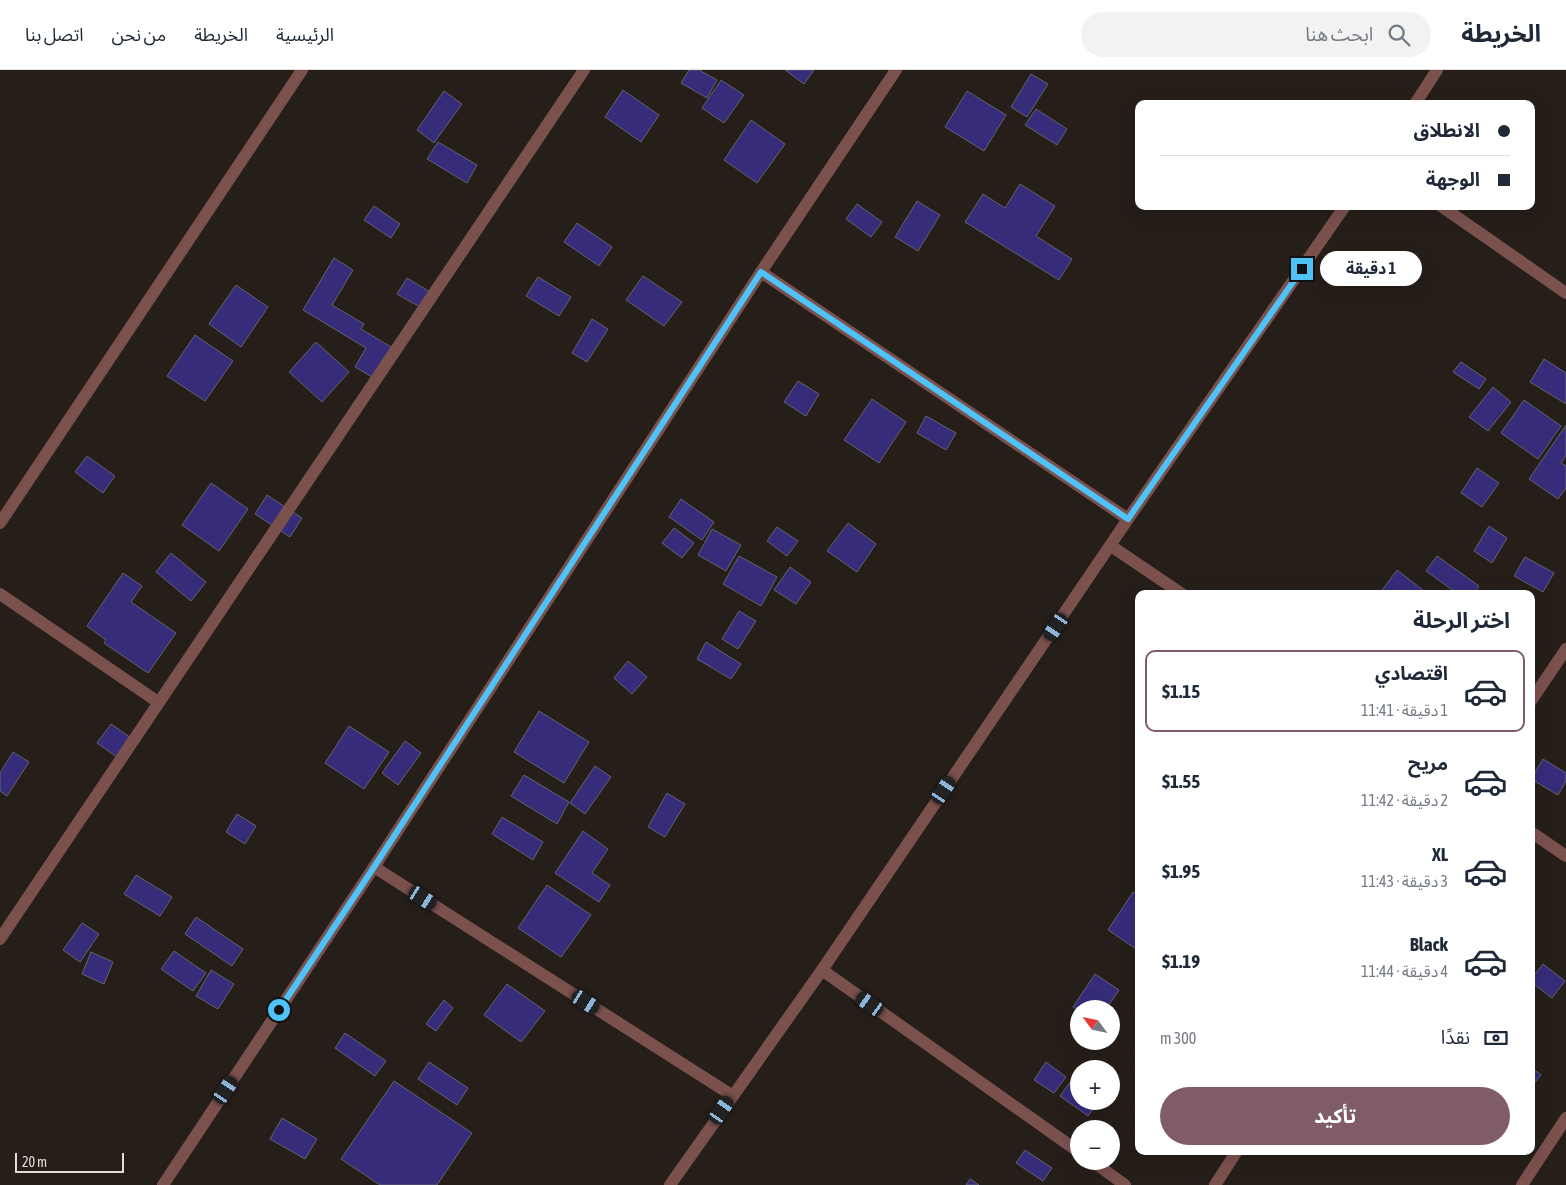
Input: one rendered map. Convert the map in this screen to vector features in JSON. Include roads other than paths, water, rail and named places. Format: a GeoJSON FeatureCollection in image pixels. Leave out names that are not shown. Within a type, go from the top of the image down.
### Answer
{"type":"FeatureCollection","features":[{"type":"Feature","properties":{"kind":"street"},"geometry":{"type":"LineString","coordinates":[[0,523],[302,70]]}},
{"type":"Feature","properties":{"kind":"street"},"geometry":{"type":"LineString","coordinates":[[0,939],[584,70]]}},
{"type":"Feature","properties":{"kind":"street"},"geometry":{"type":"LineString","coordinates":[[163,1185],[374,867],[761,272],[896,70]]}},
{"type":"Feature","properties":{"kind":"street"},"geometry":{"type":"LineString","coordinates":[[1418,100],[1437,70]]}},
{"type":"Feature","properties":{"kind":"street"},"geometry":{"type":"LineString","coordinates":[[670,1185],[822,970],[1128,519],[1342,210]]}},
{"type":"Feature","properties":{"kind":"street"},"geometry":{"type":"LineString","coordinates":[[1447,210],[1566,293]]}},
{"type":"Feature","properties":{"kind":"street"},"geometry":{"type":"LineString","coordinates":[[761,272],[1128,519]]}},
{"type":"Feature","properties":{"kind":"street"},"geometry":{"type":"LineString","coordinates":[[1111,546],[1176,590]]}},
{"type":"Feature","properties":{"kind":"street"},"geometry":{"type":"LineString","coordinates":[[0,594],[158,702]]}},
{"type":"Feature","properties":{"kind":"street"},"geometry":{"type":"LineString","coordinates":[[1535,695],[1566,649]]}},
{"type":"Feature","properties":{"kind":"street"},"geometry":{"type":"LineString","coordinates":[[1535,835],[1566,856]]}},
{"type":"Feature","properties":{"kind":"street"},"geometry":{"type":"LineString","coordinates":[[374,867],[732,1096]]}},
{"type":"Feature","properties":{"kind":"street"},"geometry":{"type":"LineString","coordinates":[[822,970],[1070,1146]]}},
{"type":"Feature","properties":{"kind":"street"},"geometry":{"type":"LineString","coordinates":[[1522,1185],[1566,1118]]}},
{"type":"Feature","properties":{"kind":"street"},"geometry":{"type":"LineString","coordinates":[[1215,1185],[1234,1155]]}},
{"type":"Feature","properties":{"kind":"street"},"geometry":{"type":"LineString","coordinates":[[1104,1170],[1125,1185]]}}]}
